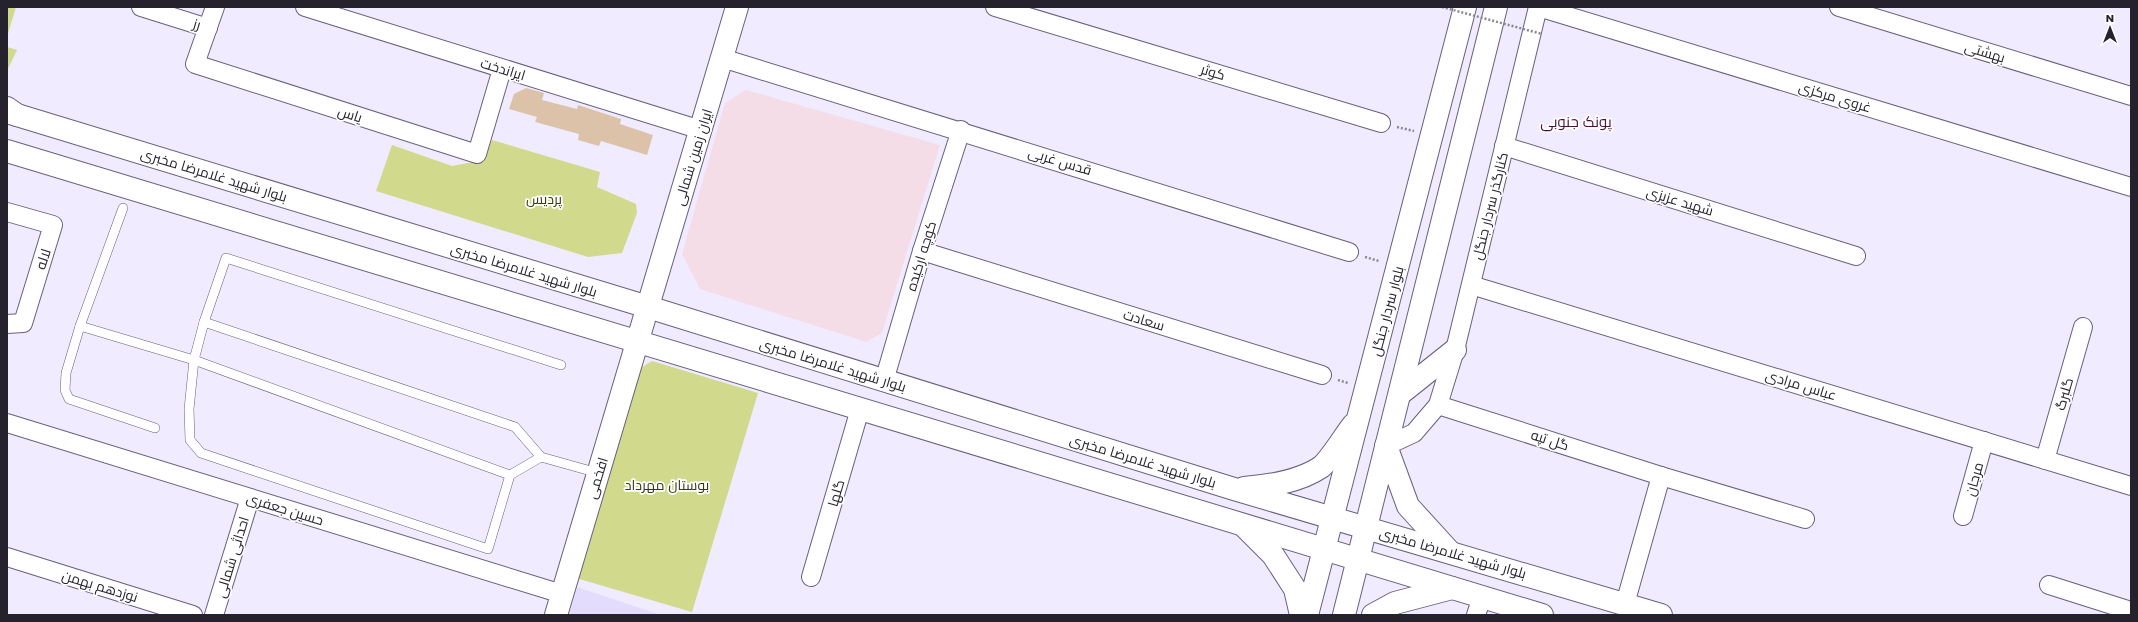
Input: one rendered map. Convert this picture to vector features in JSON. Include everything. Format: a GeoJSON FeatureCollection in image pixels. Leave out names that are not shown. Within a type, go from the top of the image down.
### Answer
{"type":"FeatureCollection","features":[{"type":"Feature","properties":{"kind":"main road","name":"ایران زمین شمالی"},"geometry":{"type":"LineString","coordinates":[[638,342],[737,7]]}},
{"type":"Feature","properties":{"kind":"main road","name":"بلوار سردار جنگل"},"geometry":{"type":"LineString","coordinates":[[1307,615],[1466,7]]}},
{"type":"Feature","properties":{"kind":"main road"},"geometry":{"type":"LineString","coordinates":[[1344,615],[1367,528],[1386,446],[1401,393],[1496,7]]}},
{"type":"Feature","properties":{"kind":"main road","name":"بلوار شهید غلامرضا مخبری"},"geometry":{"type":"LineString","coordinates":[[10,112],[648,307],[1234,489],[1449,551],[1660,615]]}},
{"type":"Feature","properties":{"kind":"main road"},"geometry":{"type":"LineString","coordinates":[[7,151],[1452,588],[1479,606],[1542,615]]}},
{"type":"Feature","properties":{"kind":"main road","name":"افخمی"},"geometry":{"type":"LineString","coordinates":[[556,615],[638,342]]}},
{"type":"Feature","properties":{"kind":"main road"},"geometry":{"type":"LineString","coordinates":[[1401,393],[1455,350]]}},
{"type":"Feature","properties":{"kind":"main road"},"geometry":{"type":"LineString","coordinates":[[1234,489],[1268,486],[1295,479],[1322,466],[1359,416]]}},
{"type":"Feature","properties":{"kind":"main road"},"geometry":{"type":"LineString","coordinates":[[1386,446],[1408,506],[1449,551]]}},
{"type":"Feature","properties":{"kind":"main road"},"geometry":{"type":"LineString","coordinates":[[1241,524],[1276,560],[1295,590],[1301,615]]}},
{"type":"Feature","properties":{"kind":"main road"},"geometry":{"type":"LineString","coordinates":[[1373,615],[1395,603],[1452,588]]}},
{"type":"Feature","properties":{"kind":"street","name":"رز"},"geometry":{"type":"LineString","coordinates":[[141,7],[208,28]]}},
{"type":"Feature","properties":{"kind":"street","name":"یاس"},"geometry":{"type":"LineString","coordinates":[[215,7],[196,64],[477,154],[502,69]]}},
{"type":"Feature","properties":{"kind":"street","name":"ایراندخت"},"geometry":{"type":"LineString","coordinates":[[305,7],[701,130]]}},
{"type":"Feature","properties":{"kind":"street","name":"کوثر"},"geometry":{"type":"LineString","coordinates":[[995,7],[1381,123]]}},
{"type":"Feature","properties":{"kind":"street","name":"کنارگذر سردار جنگل"},"geometry":{"type":"LineString","coordinates":[[1438,405],[1455,350],[1538,7]]}},
{"type":"Feature","properties":{"kind":"street","name":"غروی مرکزی"},"geometry":{"type":"LineString","coordinates":[[1538,7],[2131,187]]}},
{"type":"Feature","properties":{"kind":"street","name":"بهشتی"},"geometry":{"type":"LineString","coordinates":[[1839,7],[2131,96]]}},
{"type":"Feature","properties":{"kind":"street","name":"قدس غربی"},"geometry":{"type":"LineString","coordinates":[[722,58],[961,130],[1349,252]]}},
{"type":"Feature","properties":{"kind":"street","name":"کوچه ارکیده"},"geometry":{"type":"LineString","coordinates":[[884,381],[922,251],[961,130]]}},
{"type":"Feature","properties":{"kind":"street","name":"شهید عزیزی"},"geometry":{"type":"LineString","coordinates":[[1504,146],[1856,256]]}},
{"type":"Feature","properties":{"kind":"street","name":"لاله"},"geometry":{"type":"LineString","coordinates":[[7,212],[54,225],[23,323],[7,324]]}},
{"type":"Feature","properties":{"kind":"street","name":"سعادت"},"geometry":{"type":"LineString","coordinates":[[922,251],[1322,375]]}},
{"type":"Feature","properties":{"kind":"street","name":"عباس مرادی"},"geometry":{"type":"LineString","coordinates":[[1471,285],[2131,486]]}},
{"type":"Feature","properties":{"kind":"street","name":"گلبرگ"},"geometry":{"type":"LineString","coordinates":[[2045,460],[2083,327]]}},
{"type":"Feature","properties":{"kind":"street"},"geometry":{"type":"LineString","coordinates":[[1386,446],[1414,433],[1438,405]]}},
{"type":"Feature","properties":{"kind":"street","name":"گل تپه"},"geometry":{"type":"LineString","coordinates":[[1438,405],[1661,476],[1805,519]]}},
{"type":"Feature","properties":{"kind":"street","name":"گلها"},"geometry":{"type":"LineString","coordinates":[[811,577],[860,409]]}},
{"type":"Feature","properties":{"kind":"street","name":"حسین جعفری"},"geometry":{"type":"LineString","coordinates":[[7,423],[562,594]]}},
{"type":"Feature","properties":{"kind":"street","name":"مرجان"},"geometry":{"type":"LineString","coordinates":[[1963,516],[1984,442]]}},
{"type":"Feature","properties":{"kind":"street"},"geometry":{"type":"LineString","coordinates":[[1625,604],[1661,476]]}},
{"type":"Feature","properties":{"kind":"street","name":"احداثی شمالی"},"geometry":{"type":"LineString","coordinates":[[214,615],[250,498]]}},
{"type":"Feature","properties":{"kind":"street","name":"نوزدهم بهمن"},"geometry":{"type":"LineString","coordinates":[[7,557],[193,615]]}},
{"type":"Feature","properties":{"kind":"street"},"geometry":{"type":"LineString","coordinates":[[2049,585],[2131,611]]}},
{"type":"Feature","properties":{"kind":"lane"},"geometry":{"type":"LineString","coordinates":[[123,208],[80,326],[66,373],[65,390],[69,399],[155,428]]}},
{"type":"Feature","properties":{"kind":"lane"},"geometry":{"type":"LineString","coordinates":[[541,457],[510,475],[488,549],[201,453],[190,440],[189,409],[194,360],[204,322],[226,258],[561,365]]}},
{"type":"Feature","properties":{"kind":"lane"},"geometry":{"type":"LineString","coordinates":[[204,322],[515,427],[541,457],[598,472]]}},
{"type":"Feature","properties":{"kind":"lane"},"geometry":{"type":"LineString","coordinates":[[80,326],[194,360],[510,475]]}},
{"type":"Feature","properties":{"kind":"path"},"geometry":{"type":"LineString","coordinates":[[1442,7],[1542,34]]}},
{"type":"Feature","properties":{"kind":"path"},"geometry":{"type":"LineString","coordinates":[[1381,123],[1432,136]]}},
{"type":"Feature","properties":{"kind":"path"},"geometry":{"type":"LineString","coordinates":[[1349,252],[1398,267]]}},
{"type":"Feature","properties":{"kind":"path"},"geometry":{"type":"LineString","coordinates":[[1322,375],[1366,389]]}},
{"type":"Feature","properties":{"kind":"shaded area"},"geometry":{"type":"Polygon","coordinates":[[[746,90],[940,145],[882,333],[866,342],[700,289],[682,254],[725,103],[746,90]]]}},
{"type":"Feature","properties":{"kind":"shaded area"},"geometry":{"type":"Polygon","coordinates":[[[577,587],[661,615],[569,615],[577,587]]]}},
{"type":"Feature","properties":{"kind":"green space"},"geometry":{"type":"Polygon","coordinates":[[[7,7],[16,7],[7,37],[7,7]]]}},
{"type":"Feature","properties":{"kind":"green space"},"geometry":{"type":"Polygon","coordinates":[[[7,47],[17,50],[7,71],[7,47]]]}},
{"type":"Feature","properties":{"kind":"green space","name":"پردیس"},"geometry":{"type":"Polygon","coordinates":[[[492,140],[600,172],[597,187],[636,204],[637,213],[622,253],[588,257],[376,191],[392,145],[452,166],[484,160],[492,140]]]}},
{"type":"Feature","properties":{"kind":"green space","name":"بوستان مهرداد"},"geometry":{"type":"Polygon","coordinates":[[[652,361],[758,393],[692,612],[576,578],[639,369],[652,361]]]}},
{"type":"Feature","properties":{"kind":"building"},"geometry":{"type":"Polygon","coordinates":[[[526,88],[544,93],[542,100],[577,109],[578,105],[621,119],[620,124],[653,135],[647,155],[601,141],[599,146],[578,140],[579,134],[535,122],[537,117],[509,109],[514,94],[526,88]]]}},
{"type":"Feature","properties":{"kind":"district","name":"پونک جنوبی"},"geometry":{"type":"Point","coordinates":[1576,122]}}]}
